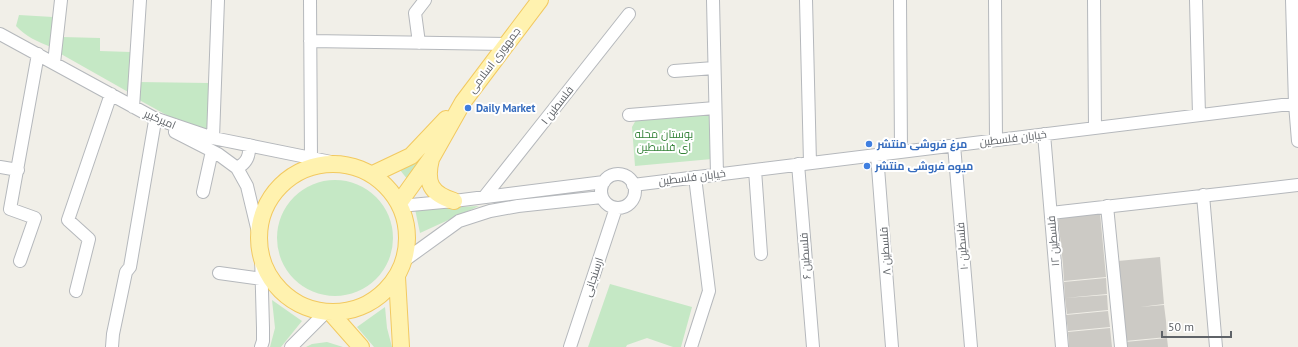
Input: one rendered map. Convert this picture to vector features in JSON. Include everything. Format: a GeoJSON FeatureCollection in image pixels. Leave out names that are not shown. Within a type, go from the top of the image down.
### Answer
{"type":"FeatureCollection","features":[{"type":"Feature","properties":{"kind":"main road","name":"جمهوری اسلامی"},"geometry":{"type":"LineString","coordinates":[[400,204],[432,157],[462,102],[540,0]]}},
{"type":"Feature","properties":{"kind":"main road"},"geometry":{"type":"LineString","coordinates":[[373,174],[411,156],[462,102]]}},
{"type":"Feature","properties":{"kind":"main road"},"geometry":{"type":"LineString","coordinates":[[432,157],[428,174],[432,188],[442,198],[454,201]]}},
{"type":"Feature","properties":{"kind":"main road"},"geometry":{"type":"LineString","coordinates":[[336,163],[355,166],[373,174],[388,187],[400,204],[406,221],[408,240],[405,260],[397,277],[384,292],[368,304],[350,311],[328,312],[312,310],[294,302],[279,289],[268,273],[261,255],[259,236],[262,216],[270,198],[283,183],[298,172],[317,165],[336,163]]}},
{"type":"Feature","properties":{"kind":"main road"},"geometry":{"type":"LineString","coordinates":[[397,277],[401,347]]}},
{"type":"Feature","properties":{"kind":"main road"},"geometry":{"type":"LineString","coordinates":[[328,312],[361,347]]}},
{"type":"Feature","properties":{"kind":"street"},"geometry":{"type":"LineString","coordinates":[[54,63],[61,0]]}},
{"type":"Feature","properties":{"kind":"street"},"geometry":{"type":"LineString","coordinates":[[133,107],[140,0]]}},
{"type":"Feature","properties":{"kind":"street"},"geometry":{"type":"LineString","coordinates":[[213,138],[218,0]]}},
{"type":"Feature","properties":{"kind":"street"},"geometry":{"type":"LineString","coordinates":[[310,0],[311,158]]}},
{"type":"Feature","properties":{"kind":"street"},"geometry":{"type":"LineString","coordinates":[[419,43],[415,13],[425,0]]}},
{"type":"Feature","properties":{"kind":"street"},"geometry":{"type":"LineString","coordinates":[[712,0],[717,174]]}},
{"type":"Feature","properties":{"kind":"street","name":"فلسطین ۶"},"geometry":{"type":"LineString","coordinates":[[806,0],[804,164],[813,347]]}},
{"type":"Feature","properties":{"kind":"street"},"geometry":{"type":"LineString","coordinates":[[900,0],[901,152]]}},
{"type":"Feature","properties":{"kind":"street"},"geometry":{"type":"LineString","coordinates":[[995,0],[996,140]]}},
{"type":"Feature","properties":{"kind":"street"},"geometry":{"type":"LineString","coordinates":[[1094,0],[1095,128]]}},
{"type":"Feature","properties":{"kind":"street"},"geometry":{"type":"LineString","coordinates":[[1196,0],[1199,115]]}},
{"type":"Feature","properties":{"kind":"street"},"geometry":{"type":"LineString","coordinates":[[1292,0],[1298,141]]}},
{"type":"Feature","properties":{"kind":"street","name":"فلسطین ۱"},"geometry":{"type":"LineString","coordinates":[[485,196],[629,14]]}},
{"type":"Feature","properties":{"kind":"street","name":"امیرکبیر"},"geometry":{"type":"LineString","coordinates":[[0,27],[5,36],[155,120],[213,138],[336,163]]}},
{"type":"Feature","properties":{"kind":"street"},"geometry":{"type":"LineString","coordinates":[[310,41],[507,44]]}},
{"type":"Feature","properties":{"kind":"street"},"geometry":{"type":"LineString","coordinates":[[20,261],[35,218],[10,209],[38,54]]}},
{"type":"Feature","properties":{"kind":"street"},"geometry":{"type":"LineString","coordinates":[[674,71],[714,68]]}},
{"type":"Feature","properties":{"kind":"street"},"geometry":{"type":"LineString","coordinates":[[76,291],[89,239],[68,220],[111,94]]}},
{"type":"Feature","properties":{"kind":"street","name":"خیابان فلسطین"},"geometry":{"type":"LineString","coordinates":[[633,185],[1296,103]]}},
{"type":"Feature","properties":{"kind":"street"},"geometry":{"type":"LineString","coordinates":[[629,115],[716,108]]}},
{"type":"Feature","properties":{"kind":"street"},"geometry":{"type":"LineString","coordinates":[[112,347],[113,334],[126,272],[130,267],[155,120],[212,151],[237,168],[247,186],[259,236]]}},
{"type":"Feature","properties":{"kind":"street","name":"فلسطین ۱۲"},"geometry":{"type":"LineString","coordinates":[[1044,134],[1062,347]]}},
{"type":"Feature","properties":{"kind":"street"},"geometry":{"type":"LineString","coordinates":[[237,168],[246,161],[250,151],[249,145]]}},
{"type":"Feature","properties":{"kind":"street","name":"فلسطین ۱۰"},"geometry":{"type":"LineString","coordinates":[[954,145],[970,347]]}},
{"type":"Feature","properties":{"kind":"street"},"geometry":{"type":"LineString","coordinates":[[203,192],[212,151]]}},
{"type":"Feature","properties":{"kind":"street","name":"فلسطین ۸"},"geometry":{"type":"LineString","coordinates":[[877,155],[892,347]]}},
{"type":"Feature","properties":{"kind":"street"},"geometry":{"type":"LineString","coordinates":[[0,167],[18,170]]}},
{"type":"Feature","properties":{"kind":"street"},"geometry":{"type":"LineString","coordinates":[[755,170],[761,254]]}},
{"type":"Feature","properties":{"kind":"street"},"geometry":{"type":"LineString","coordinates":[[623,175],[629,179],[633,185],[635,192],[633,198],[629,204],[623,207],[616,208],[610,206],[602,197],[601,192],[604,182],[609,177],[623,175]]}},
{"type":"Feature","properties":{"kind":"street"},"geometry":{"type":"LineString","coordinates":[[691,347],[709,291],[695,177]]}},
{"type":"Feature","properties":{"kind":"street"},"geometry":{"type":"LineString","coordinates":[[400,204],[454,201],[604,182]]}},
{"type":"Feature","properties":{"kind":"street"},"geometry":{"type":"LineString","coordinates":[[1051,213],[1298,185]]}},
{"type":"Feature","properties":{"kind":"street"},"geometry":{"type":"LineString","coordinates":[[1203,195],[1216,347]]}},
{"type":"Feature","properties":{"kind":"street"},"geometry":{"type":"LineString","coordinates":[[405,260],[459,220],[518,206],[602,197]]}},
{"type":"Feature","properties":{"kind":"street"},"geometry":{"type":"LineString","coordinates":[[1107,206],[1121,347]]}},
{"type":"Feature","properties":{"kind":"street","name":"ارسنجانی"},"geometry":{"type":"LineString","coordinates":[[570,347],[616,208]]}},
{"type":"Feature","properties":{"kind":"street"},"geometry":{"type":"LineString","coordinates":[[261,255],[264,328],[261,347]]}},
{"type":"Feature","properties":{"kind":"street"},"geometry":{"type":"LineString","coordinates":[[219,273],[262,279]]}},
{"type":"Feature","properties":{"kind":"street"},"geometry":{"type":"LineString","coordinates":[[291,347],[328,312]]}},
{"type":"Feature","properties":{"kind":"green space"},"geometry":{"type":"Polygon","coordinates":[[[19,15],[53,17],[51,47],[23,33],[16,26],[19,15]]]}},
{"type":"Feature","properties":{"kind":"green space"},"geometry":{"type":"Polygon","coordinates":[[[62,37],[100,38],[100,51],[131,52],[130,93],[61,54],[62,37]]]}},
{"type":"Feature","properties":{"kind":"green space"},"geometry":{"type":"Polygon","coordinates":[[[138,82],[209,83],[207,131],[172,118],[141,101],[138,98],[138,82]]]}},
{"type":"Feature","properties":{"kind":"green space","name":"بوستان محله ای فلسطین"},"geometry":{"type":"Polygon","coordinates":[[[711,114],[712,159],[635,166],[632,127],[636,120],[711,114]]]}},
{"type":"Feature","properties":{"kind":"green space"},"geometry":{"type":"Polygon","coordinates":[[[430,148],[408,180],[400,170],[430,148]]]}},
{"type":"Feature","properties":{"kind":"green space"},"geometry":{"type":"Polygon","coordinates":[[[335,180],[357,184],[367,189],[376,197],[384,206],[389,216],[393,238],[389,260],[384,270],[376,279],[367,287],[357,292],[335,296],[313,292],[303,287],[294,279],[286,270],[281,260],[277,238],[281,216],[286,206],[294,197],[303,189],[313,184],[335,180]]]}},
{"type":"Feature","properties":{"kind":"green space"},"geometry":{"type":"Polygon","coordinates":[[[479,206],[420,233],[415,209],[479,206]]]}},
{"type":"Feature","properties":{"kind":"green space"},"geometry":{"type":"Polygon","coordinates":[[[610,284],[692,307],[681,347],[673,347],[647,338],[627,345],[626,347],[588,347],[610,284]]]}},
{"type":"Feature","properties":{"kind":"green space"},"geometry":{"type":"Polygon","coordinates":[[[272,300],[302,321],[281,347],[270,347],[275,328],[272,300]]]}},
{"type":"Feature","properties":{"kind":"green space"},"geometry":{"type":"Polygon","coordinates":[[[385,307],[387,328],[392,347],[374,347],[357,327],[385,307]]]}},
{"type":"Feature","properties":{"kind":"green space"},"geometry":{"type":"Polygon","coordinates":[[[327,342],[343,347],[306,347],[312,344],[327,342]]]}},
{"type":"Feature","properties":{"kind":"building"},"geometry":{"type":"Polygon","coordinates":[[[1100,213],[1106,277],[1064,281],[1058,217],[1100,213]]]}},
{"type":"Feature","properties":{"kind":"building"},"geometry":{"type":"Polygon","coordinates":[[[1160,257],[1164,304],[1140,307],[1164,305],[1166,321],[1124,325],[1118,261],[1160,257]]]}},
{"type":"Feature","properties":{"kind":"building"},"geometry":{"type":"Polygon","coordinates":[[[1106,278],[1107,294],[1065,298],[1064,282],[1106,278]]]}},
{"type":"Feature","properties":{"kind":"building"},"geometry":{"type":"Polygon","coordinates":[[[1107,295],[1108,310],[1067,314],[1065,298],[1107,295]]]}},
{"type":"Feature","properties":{"kind":"building"},"geometry":{"type":"Polygon","coordinates":[[[1108,311],[1110,327],[1068,331],[1066,315],[1108,311]]]}},
{"type":"Feature","properties":{"kind":"building"},"geometry":{"type":"Polygon","coordinates":[[[1166,321],[1167,337],[1125,341],[1124,325],[1166,321]]]}},
{"type":"Feature","properties":{"kind":"building"},"geometry":{"type":"Polygon","coordinates":[[[1110,328],[1112,347],[1069,347],[1068,332],[1110,328]]]}},
{"type":"Feature","properties":{"kind":"building"},"geometry":{"type":"Polygon","coordinates":[[[1167,338],[1168,347],[1125,347],[1125,342],[1167,338]]]}},
{"type":"Feature","properties":{"kind":"place","name":"Daily Market"},"geometry":{"type":"Point","coordinates":[468,108]}},
{"type":"Feature","properties":{"kind":"place","name":"مرغ فروشی منتشر"},"geometry":{"type":"Point","coordinates":[869,144]}},
{"type":"Feature","properties":{"kind":"place","name":"میوه فروشی منتشر"},"geometry":{"type":"Point","coordinates":[867,166]}}]}
